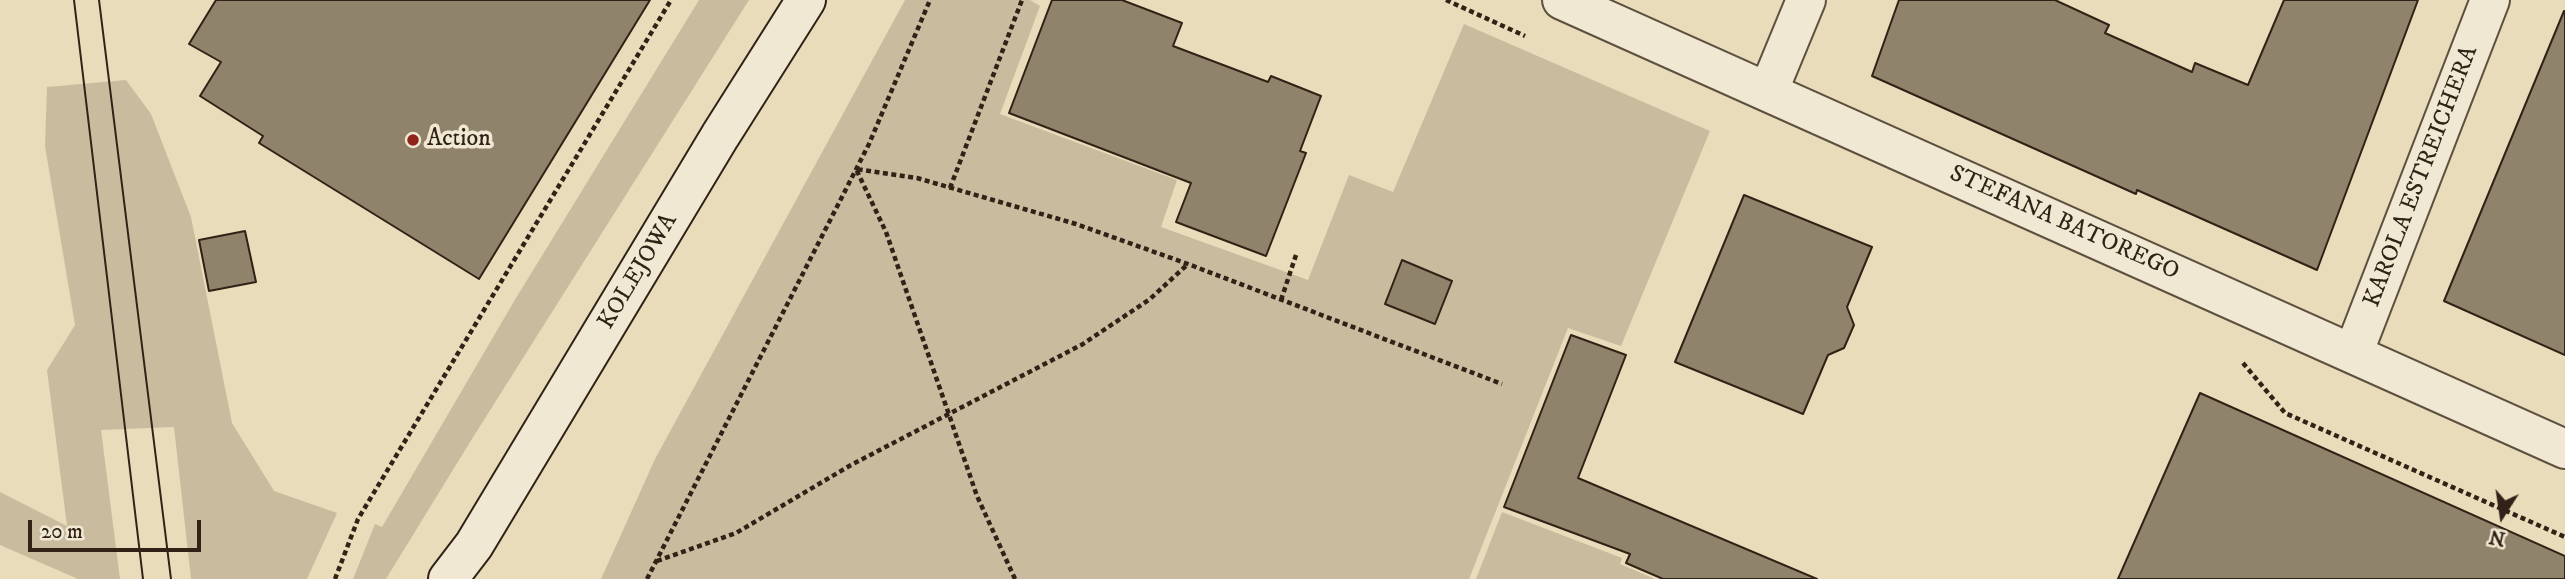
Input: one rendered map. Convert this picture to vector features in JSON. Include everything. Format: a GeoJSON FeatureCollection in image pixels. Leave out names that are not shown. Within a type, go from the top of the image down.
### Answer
{"type":"FeatureCollection","features":[{"type":"Feature","properties":{"kind":"street","name":"KOLEJOWA"},"geometry":{"type":"LineString","coordinates":[[448,579],[470,562],[720,136],[806,0]]}},
{"type":"Feature","properties":{"kind":"street","name":"STEFANA BATOREGO"},"geometry":{"type":"LineString","coordinates":[[1562,0],[2565,449]]}},
{"type":"Feature","properties":{"kind":"street"},"geometry":{"type":"LineString","coordinates":[[1768,92],[1806,0]]}},
{"type":"Feature","properties":{"kind":"street","name":"KAROLA ESTREICHERA"},"geometry":{"type":"LineString","coordinates":[[2353,354],[2490,0]]}},
{"type":"Feature","properties":{"kind":"path"},"geometry":{"type":"LineString","coordinates":[[335,579],[358,519],[671,0]]}},
{"type":"Feature","properties":{"kind":"path"},"geometry":{"type":"LineString","coordinates":[[648,579],[856,169],[930,0]]}},
{"type":"Feature","properties":{"kind":"path"},"geometry":{"type":"LineString","coordinates":[[950,188],[1021,0]]}},
{"type":"Feature","properties":{"kind":"path"},"geometry":{"type":"LineString","coordinates":[[1446,0],[1533,40]]}},
{"type":"Feature","properties":{"kind":"path"},"geometry":{"type":"LineString","coordinates":[[856,169],[918,178],[1076,225],[1188,264],[1502,384]]}},
{"type":"Feature","properties":{"kind":"path"},"geometry":{"type":"LineString","coordinates":[[856,169],[887,232],[978,496],[1015,579]]}},
{"type":"Feature","properties":{"kind":"path"},"geometry":{"type":"LineString","coordinates":[[1281,300],[1297,252]]}},
{"type":"Feature","properties":{"kind":"path"},"geometry":{"type":"LineString","coordinates":[[657,561],[736,533],[851,465],[1083,344],[1150,299],[1188,264]]}},
{"type":"Feature","properties":{"kind":"path"},"geometry":{"type":"LineString","coordinates":[[2232,358],[2244,363],[2285,413],[2565,537]]}},
{"type":"Feature","properties":{"kind":"shaded area"},"geometry":{"type":"Polygon","coordinates":[[[699,0],[749,0],[386,579],[353,579],[375,524],[382,527],[516,298],[699,0]]]}},
{"type":"Feature","properties":{"kind":"shaded area"},"geometry":{"type":"Polygon","coordinates":[[[905,0],[1030,0],[1040,6],[1000,114],[1177,180],[1161,227],[1308,280],[1349,175],[1393,192],[1464,24],[1710,131],[1621,346],[1568,328],[1469,579],[601,579],[655,459],[905,0]]]}},
{"type":"Feature","properties":{"kind":"shaded area"},"geometry":{"type":"Polygon","coordinates":[[[126,80],[151,114],[191,217],[232,423],[274,491],[337,513],[307,579],[191,579],[174,427],[101,430],[120,579],[78,579],[0,545],[0,492],[67,526],[47,370],[75,325],[45,146],[47,87],[126,80]]]}},
{"type":"Feature","properties":{"kind":"shaded area"},"geometry":{"type":"Polygon","coordinates":[[[1502,512],[1622,558],[1620,564],[1655,579],[1476,579],[1502,512]]]}},
{"type":"Feature","properties":{"kind":"building","name":"Action"},"geometry":{"type":"Polygon","coordinates":[[[216,0],[650,0],[479,279],[259,143],[263,136],[200,96],[221,62],[189,44],[216,0]]]}},
{"type":"Feature","properties":{"kind":"building"},"geometry":{"type":"Polygon","coordinates":[[[1052,0],[1122,0],[1182,23],[1173,46],[1268,82],[1271,76],[1321,96],[1300,151],[1306,153],[1266,256],[1176,222],[1191,183],[1009,113],[1052,0]]]}},
{"type":"Feature","properties":{"kind":"building"},"geometry":{"type":"Polygon","coordinates":[[[1899,0],[2055,0],[2109,25],[2105,33],[2192,72],[2195,63],[2248,85],[2284,0],[2418,0],[2317,270],[2137,190],[2136,194],[1872,76],[1899,0]]]}},
{"type":"Feature","properties":{"kind":"building"},"geometry":{"type":"Polygon","coordinates":[[[2565,11],[2565,355],[2444,301],[2565,11]]]}},
{"type":"Feature","properties":{"kind":"building"},"geometry":{"type":"Polygon","coordinates":[[[1744,195],[1872,247],[1847,307],[1854,325],[1844,348],[1828,355],[1803,414],[1675,362],[1744,195]]]}},
{"type":"Feature","properties":{"kind":"building"},"geometry":{"type":"Polygon","coordinates":[[[245,231],[256,282],[209,291],[199,240],[245,231]]]}},
{"type":"Feature","properties":{"kind":"building"},"geometry":{"type":"Polygon","coordinates":[[[1402,260],[1452,281],[1435,324],[1385,304],[1402,260]]]}},
{"type":"Feature","properties":{"kind":"building"},"geometry":{"type":"Polygon","coordinates":[[[1571,335],[1626,355],[1578,478],[1817,579],[1663,579],[1626,563],[1630,554],[1504,507],[1571,335]]]}},
{"type":"Feature","properties":{"kind":"building"},"geometry":{"type":"Polygon","coordinates":[[[2200,393],[2565,556],[2565,579],[2118,579],[2200,393]]]}},
{"type":"Feature","properties":{"kind":"tram line"},"geometry":{"type":"LineString","coordinates":[[74,0],[143,579]]}},
{"type":"Feature","properties":{"kind":"tram line"},"geometry":{"type":"LineString","coordinates":[[99,0],[171,579]]}},
{"type":"Feature","properties":{"kind":"place","name":"Action"},"geometry":{"type":"Point","coordinates":[413,140]}}]}
